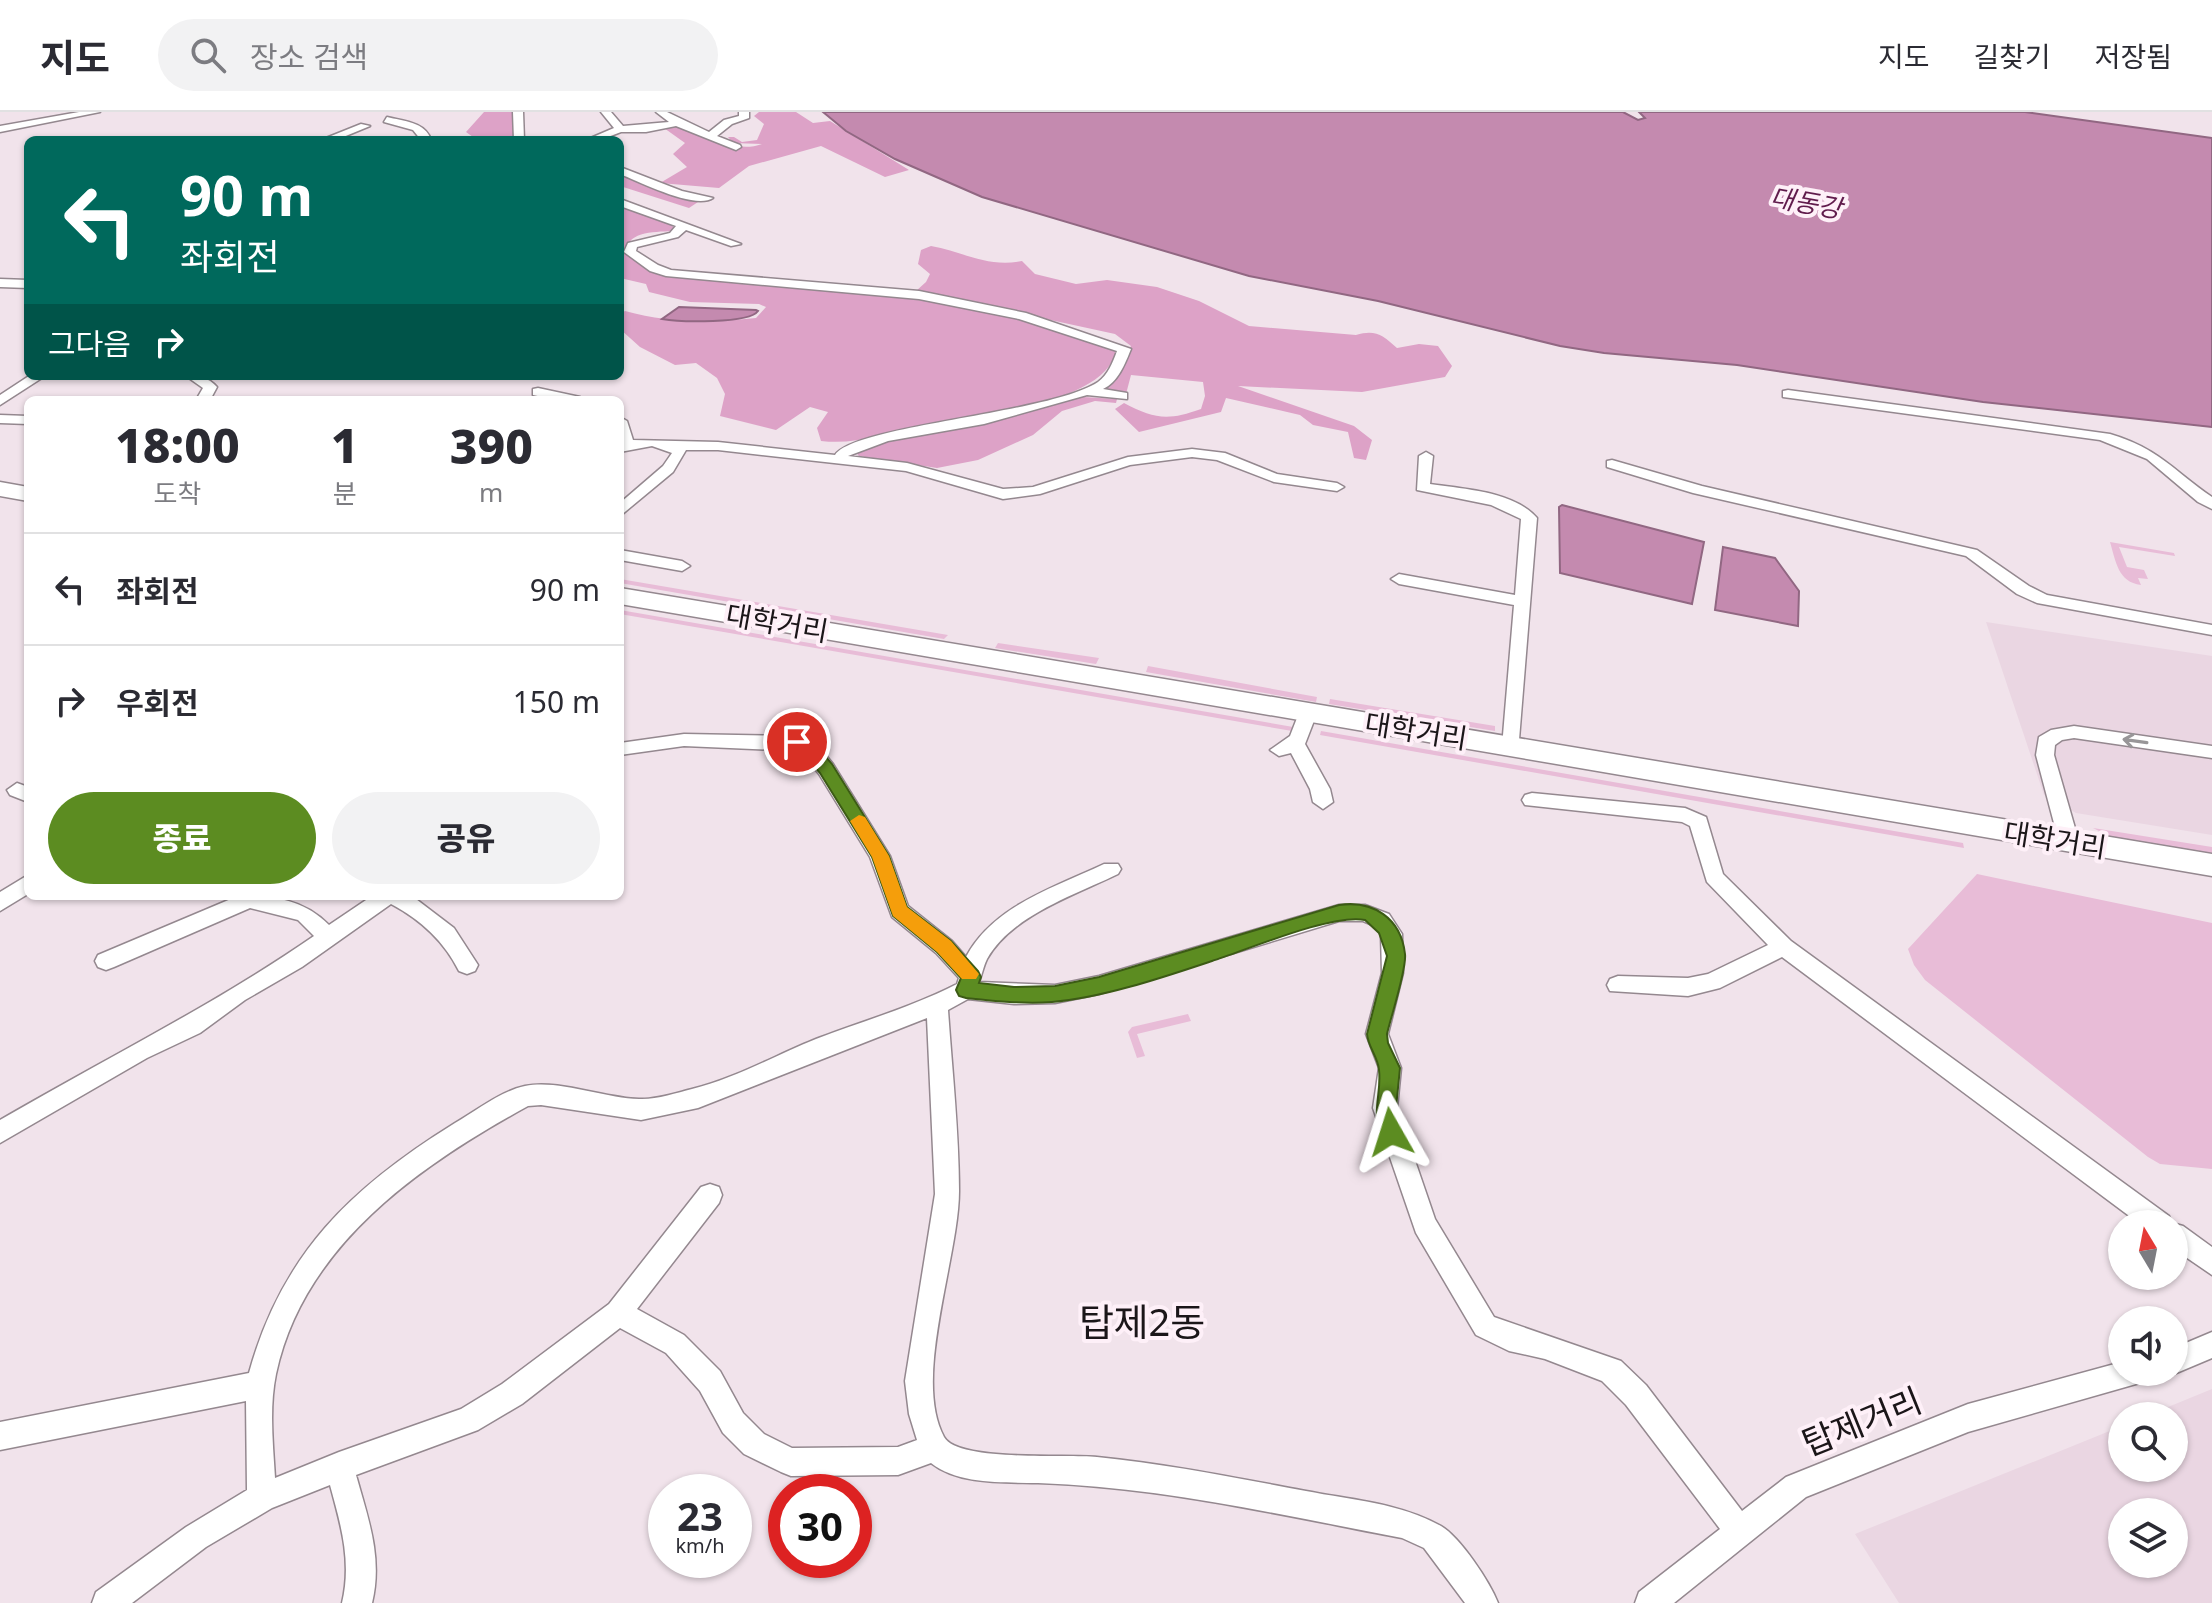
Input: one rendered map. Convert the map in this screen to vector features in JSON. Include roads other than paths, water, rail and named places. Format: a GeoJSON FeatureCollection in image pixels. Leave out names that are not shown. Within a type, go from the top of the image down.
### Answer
{"type":"FeatureCollection","features":[{"type":"Feature","properties":{"kind":"main road"},"geometry":{"type":"LineString","coordinates":[[0,489],[24,493]]}},
{"type":"Feature","properties":{"kind":"main road","name":"대학거리"},"geometry":{"type":"LineString","coordinates":[[624,597],[2212,865]]}},
{"type":"Feature","properties":{"kind":"street"},"geometry":{"type":"LineString","coordinates":[[0,129],[95,112]]}},
{"type":"Feature","properties":{"kind":"street"},"geometry":{"type":"LineString","coordinates":[[518,112],[519,136]]}},
{"type":"Feature","properties":{"kind":"street"},"geometry":{"type":"LineString","coordinates":[[606,112],[620,129]]}},
{"type":"Feature","properties":{"kind":"street"},"geometry":{"type":"LineString","coordinates":[[661,112],[677,123],[736,147]]}},
{"type":"Feature","properties":{"kind":"street"},"geometry":{"type":"LineString","coordinates":[[711,136],[728,122],[744,118],[744,112]]}},
{"type":"Feature","properties":{"kind":"street"},"geometry":{"type":"LineString","coordinates":[[387,120],[417,128],[425,136]]}},
{"type":"Feature","properties":{"kind":"street"},"geometry":{"type":"LineString","coordinates":[[602,136],[620,129],[646,129],[677,123]]}},
{"type":"Feature","properties":{"kind":"street"},"geometry":{"type":"LineString","coordinates":[[337,136],[365,126]]}},
{"type":"Feature","properties":{"kind":"street"},"geometry":{"type":"LineString","coordinates":[[624,172],[680,194],[708,198]]}},
{"type":"Feature","properties":{"kind":"street"},"geometry":{"type":"LineString","coordinates":[[624,203],[735,244]]}},
{"type":"Feature","properties":{"kind":"street"},"geometry":{"type":"LineString","coordinates":[[684,225],[674,235],[632,245],[630,252],[654,268],[670,273],[919,295],[1035,320],[1124,349],[1118,366],[1104,384],[984,420],[885,437],[845,450],[839,459]]}},
{"type":"Feature","properties":{"kind":"street"},"geometry":{"type":"LineString","coordinates":[[0,283],[24,284]]}},
{"type":"Feature","properties":{"kind":"street"},"geometry":{"type":"LineString","coordinates":[[0,401],[32,380]]}},
{"type":"Feature","properties":{"kind":"street"},"geometry":{"type":"LineString","coordinates":[[199,380],[210,387],[205,396]]}},
{"type":"Feature","properties":{"kind":"street"},"geometry":{"type":"LineString","coordinates":[[0,384],[22,386]]}},
{"type":"Feature","properties":{"kind":"street"},"geometry":{"type":"LineString","coordinates":[[1085,391],[1122,396]]}},
{"type":"Feature","properties":{"kind":"street"},"geometry":{"type":"LineString","coordinates":[[538,392],[556,396]]}},
{"type":"Feature","properties":{"kind":"street"},"geometry":{"type":"LineString","coordinates":[[1788,394],[2098,435],[2120,441],[2155,458],[2188,490],[2212,504]]}},
{"type":"Feature","properties":{"kind":"street"},"geometry":{"type":"LineString","coordinates":[[0,419],[24,420]]}},
{"type":"Feature","properties":{"kind":"street"},"geometry":{"type":"LineString","coordinates":[[624,446],[718,446],[907,467],[1003,494],[1017,495],[1128,461],[1192,453],[1220,456],[1274,478],[1337,487]]}},
{"type":"Feature","properties":{"kind":"street"},"geometry":{"type":"LineString","coordinates":[[624,507],[678,458],[680,452],[675,446]]}},
{"type":"Feature","properties":{"kind":"street"},"geometry":{"type":"LineString","coordinates":[[1426,456],[1422,487],[1482,497],[1526,513],[1529,518],[1511,747]]}},
{"type":"Feature","properties":{"kind":"street"},"geometry":{"type":"LineString","coordinates":[[1612,464],[1698,490],[1971,553],[2023,590],[2043,599],[2212,630]]}},
{"type":"Feature","properties":{"kind":"street"},"geometry":{"type":"LineString","coordinates":[[624,556],[682,566]]}},
{"type":"Feature","properties":{"kind":"street"},"geometry":{"type":"LineString","coordinates":[[1399,579],[1521,601]]}},
{"type":"Feature","properties":{"kind":"street"},"geometry":{"type":"LineString","coordinates":[[1308,713],[1303,737],[1288,748],[1320,789],[1323,802]]}},
{"type":"Feature","properties":{"kind":"street"},"geometry":{"type":"LineString","coordinates":[[2069,842],[2045,755],[2046,742],[2057,734],[2074,732],[2212,752]]}},
{"type":"Feature","properties":{"kind":"street"},"geometry":{"type":"LineString","coordinates":[[624,749],[711,740],[797,742],[807,746],[826,769],[880,856],[899,911],[944,947],[969,983],[1014,995],[1055,994],[1099,985],[1339,913],[1354,910],[1371,914],[1388,929],[1396,956],[1377,1034],[1390,1068],[1385,1108],[1425,1225],[1444,1261],[1485,1326],[1509,1338],[1545,1346],[1611,1371],[1636,1395],[1740,1532]]}},
{"type":"Feature","properties":{"kind":"street"},"geometry":{"type":"LineString","coordinates":[[1532,800],[1685,815],[1699,822],[1714,877],[1783,947],[2141,1210]]}},
{"type":"Feature","properties":{"kind":"street"},"geometry":{"type":"LineString","coordinates":[[262,1498],[258,1411],[261,1384],[282,1313],[298,1280],[324,1244],[436,1147],[525,1096],[541,1095],[641,1110],[698,1098],[827,1045],[937,1005],[969,983],[976,956],[1001,930],[1019,916],[1111,869]]}},
{"type":"Feature","properties":{"kind":"street"},"geometry":{"type":"LineString","coordinates":[[0,903],[24,886]]}},
{"type":"Feature","properties":{"kind":"street"},"geometry":{"type":"LineString","coordinates":[[106,961],[249,900],[305,914],[328,937]]}},
{"type":"Feature","properties":{"kind":"street"},"geometry":{"type":"LineString","coordinates":[[0,1132],[139,1051],[192,1026],[381,900]]}},
{"type":"Feature","properties":{"kind":"street"},"geometry":{"type":"LineString","coordinates":[[402,900],[417,908],[460,948],[467,965]]}},
{"type":"Feature","properties":{"kind":"street"},"geometry":{"type":"LineString","coordinates":[[1618,985],[1688,987],[1712,982],[1783,947]]}},
{"type":"Feature","properties":{"kind":"street"},"geometry":{"type":"LineString","coordinates":[[937,1005],[947,1194],[919,1381],[923,1414],[934,1448],[951,1461],[997,1468],[1095,1471],[1206,1487],[1404,1524],[1434,1538],[1483,1603]]}},
{"type":"Feature","properties":{"kind":"street"},"geometry":{"type":"LineString","coordinates":[[107,1603],[196,1537],[262,1498],[339,1466],[468,1420],[512,1394],[618,1313],[710,1195]]}},
{"type":"Feature","properties":{"kind":"street"},"geometry":{"type":"LineString","coordinates":[[2188,1245],[2212,1263]]}},
{"type":"Feature","properties":{"kind":"street"},"geometry":{"type":"LineString","coordinates":[[618,1313],[675,1344],[710,1381],[733,1423],[754,1444],[791,1462],[898,1461],[934,1448]]}},
{"type":"Feature","properties":{"kind":"street"},"geometry":{"type":"LineString","coordinates":[[2188,1355],[2212,1345]]}},
{"type":"Feature","properties":{"kind":"street","name":"탑제거리"},"geometry":{"type":"LineString","coordinates":[[1650,1603],[1796,1487],[1968,1418],[2108,1379]]}},
{"type":"Feature","properties":{"kind":"street"},"geometry":{"type":"LineString","coordinates":[[0,1436],[261,1384]]}},
{"type":"Feature","properties":{"kind":"street"},"geometry":{"type":"LineString","coordinates":[[339,1466],[361,1553],[364,1584],[357,1603]]}},
{"type":"Feature","properties":{"kind":"water","name":"대동강"},"geometry":{"type":"Polygon","coordinates":[[[823,112],[1623,112],[1638,120],[1645,118],[1639,112],[2025,112],[2212,138],[2212,427],[1983,402],[1737,365],[1604,353],[1560,346],[1378,301],[1249,276],[982,197],[895,159],[846,131],[823,112]]]}},
{"type":"Feature","properties":{"kind":"water"},"geometry":{"type":"Polygon","coordinates":[[[679,307],[758,311],[728,320],[662,319],[679,307]]]}},
{"type":"Feature","properties":{"kind":"water"},"geometry":{"type":"Polygon","coordinates":[[[1562,505],[1704,542],[1692,604],[1560,573],[1559,507],[1562,505]]]}},
{"type":"Feature","properties":{"kind":"water"},"geometry":{"type":"Polygon","coordinates":[[[1723,547],[1775,558],[1799,591],[1798,626],[1715,610],[1723,547]]]}},
{"type":"Feature","properties":{"kind":"district","name":"탑제2동"},"geometry":{"type":"Point","coordinates":[1142,1323]}}]}
